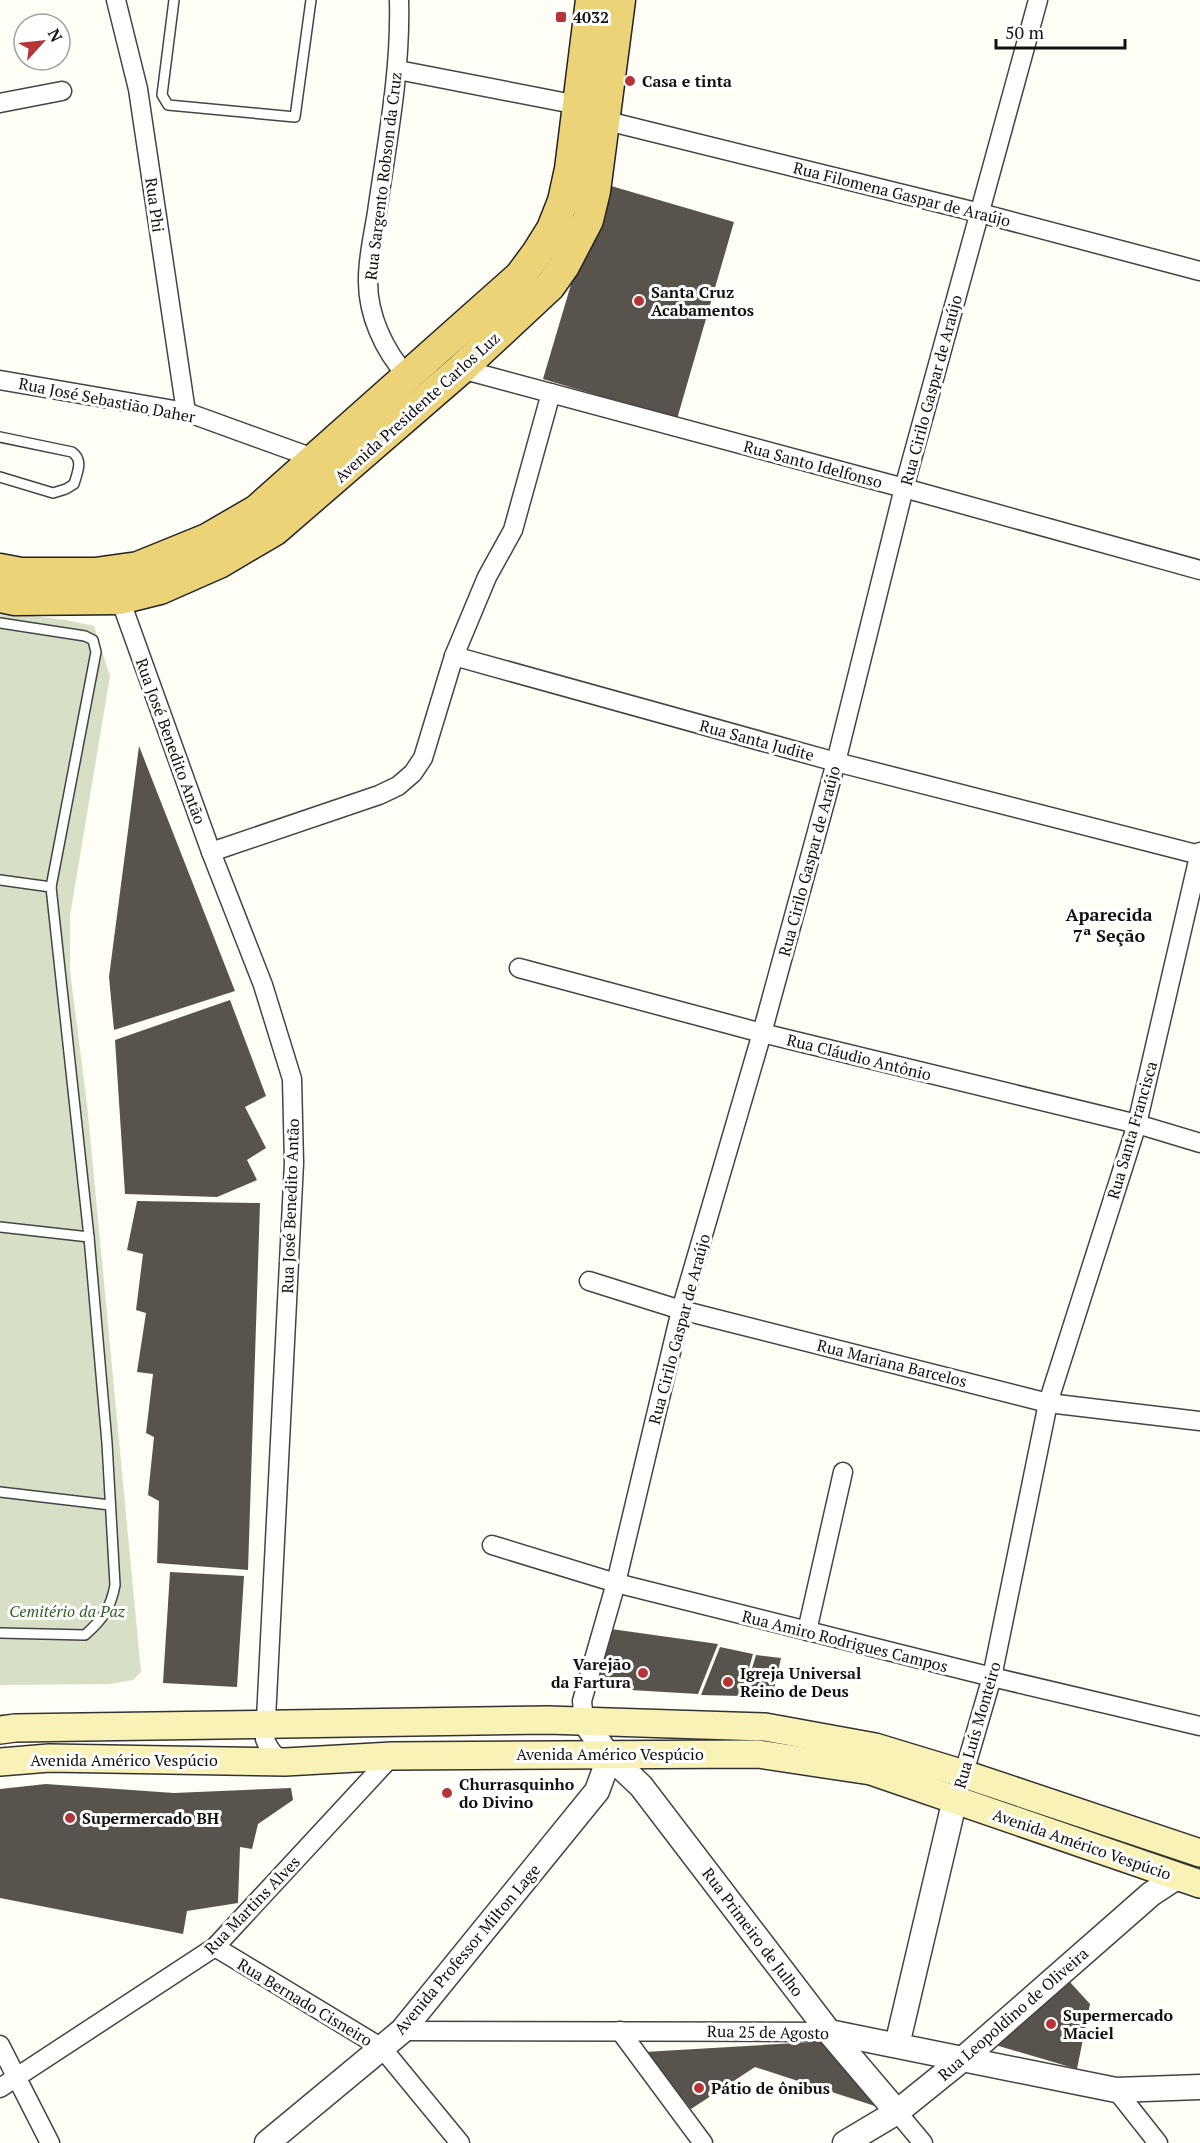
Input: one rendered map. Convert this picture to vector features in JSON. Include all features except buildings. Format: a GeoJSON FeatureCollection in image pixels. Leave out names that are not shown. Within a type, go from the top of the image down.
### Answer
{"type":"FeatureCollection","features":[{"type":"Feature","properties":{"kind":"main road","name":"Avenida Presidente Carlos Luz"},"geometry":{"type":"LineString","coordinates":[[0,569],[21,573],[95,573],[138,567],[207,539],[257,510],[520,276],[552,229],[563,201],[570,169],[591,0]]}},
{"type":"Feature","properties":{"kind":"main road","name":"Avenida Presidente Carlos Luz"},"geometry":{"type":"LineString","coordinates":[[0,597],[15,600],[120,599],[160,589],[219,563],[274,530],[461,369],[550,286],[568,259],[588,220],[595,191],[620,0]]}},
{"type":"Feature","properties":{"kind":"main road","name":"Avenida Américo Vespúcio"},"geometry":{"type":"LineString","coordinates":[[0,1730],[584,1721],[765,1727],[875,1747],[960,1787],[1188,1881]]}},
{"type":"Feature","properties":{"kind":"main road","name":"Avenida Américo Vespúcio"},"geometry":{"type":"LineString","coordinates":[[0,1762],[50,1758],[285,1762],[392,1756],[758,1754],[960,1787],[1200,1853]]}},
{"type":"Feature","properties":{"kind":"street","name":"Rua Phi"},"geometry":{"type":"LineString","coordinates":[[116,0],[138,88],[186,412]]}},
{"type":"Feature","properties":{"kind":"street","name":"Rua Sargento Robson da Cruz"},"geometry":{"type":"LineString","coordinates":[[399,0],[398,70],[367,278],[373,315],[381,337],[394,361],[408,377]]}},
{"type":"Feature","properties":{"kind":"street","name":"Rua Cirilo Gaspar de Araújo"},"geometry":{"type":"LineString","coordinates":[[584,1721],[582,1701],[616,1583],[681,1310],[762,1033],[836,762],[904,488],[1038,0]]}},
{"type":"Feature","properties":{"kind":"street"},"geometry":{"type":"LineString","coordinates":[[398,70],[578,105]]}},
{"type":"Feature","properties":{"kind":"street"},"geometry":{"type":"LineString","coordinates":[[0,103],[62,91]]}},
{"type":"Feature","properties":{"kind":"street","name":"Rua Filomena Gaspar de Araújo"},"geometry":{"type":"LineString","coordinates":[[603,120],[980,213],[1200,271]]}},
{"type":"Feature","properties":{"kind":"street","name":"Rua Santo Idelfonso"},"geometry":{"type":"LineString","coordinates":[[461,369],[1200,570]]}},
{"type":"Feature","properties":{"kind":"street","name":"Rua José Sebastião Daher"},"geometry":{"type":"LineString","coordinates":[[0,380],[186,412],[316,459]]}},
{"type":"Feature","properties":{"kind":"street"},"geometry":{"type":"LineString","coordinates":[[211,852],[379,795],[398,786],[413,773],[423,758],[454,656],[488,577],[513,530],[551,393]]}},
{"type":"Feature","properties":{"kind":"street","name":"Rua José Benedito Antão"},"geometry":{"type":"LineString","coordinates":[[120,599],[211,852],[264,985],[292,1079],[294,1163],[265,1739],[275,1757],[285,1762]]}},
{"type":"Feature","properties":{"kind":"street","name":"Rua Santa Judite"},"geometry":{"type":"LineString","coordinates":[[454,656],[836,762],[1200,854]]}},
{"type":"Feature","properties":{"kind":"street","name":"Rua Santa Francisca"},"geometry":{"type":"LineString","coordinates":[[1048,1403],[1137,1124],[1200,854]]}},
{"type":"Feature","properties":{"kind":"street","name":"Rua Cláudio Antônio"},"geometry":{"type":"LineString","coordinates":[[519,968],[762,1033],[1137,1124],[1200,1143]]}},
{"type":"Feature","properties":{"kind":"street","name":"Rua Mariana Barcelos"},"geometry":{"type":"LineString","coordinates":[[589,1281],[681,1310],[1048,1403],[1200,1421]]}},
{"type":"Feature","properties":{"kind":"street","name":"Rua Luís Monteiro"},"geometry":{"type":"LineString","coordinates":[[897,2045],[960,1787],[992,1677],[1048,1403]]}},
{"type":"Feature","properties":{"kind":"street"},"geometry":{"type":"LineString","coordinates":[[807,1631],[843,1472]]}},
{"type":"Feature","properties":{"kind":"street","name":"Rua Amiro Rodrigues Campos"},"geometry":{"type":"LineString","coordinates":[[492,1545],[616,1583],[992,1677],[1200,1726]]}},
{"type":"Feature","properties":{"kind":"street","name":"Rua Primeiro de Julho"},"geometry":{"type":"LineString","coordinates":[[584,1721],[607,1754],[641,1786],[829,2032],[923,2143]]}},
{"type":"Feature","properties":{"kind":"street","name":"Avenida Professor Milton Lage"},"geometry":{"type":"LineString","coordinates":[[267,2143],[402,2031],[597,1791],[604,1772],[607,1754]]}},
{"type":"Feature","properties":{"kind":"street","name":"Rua Martins Alves"},"geometry":{"type":"LineString","coordinates":[[0,2088],[215,1947],[392,1756]]}},
{"type":"Feature","properties":{"kind":"street","name":"Rua Leopoldino de Oliveira"},"geometry":{"type":"LineString","coordinates":[[845,2143],[897,2112],[964,2058],[1151,1894],[1188,1881]]}},
{"type":"Feature","properties":{"kind":"street","name":"Rua Bernado Cisneiro"},"geometry":{"type":"LineString","coordinates":[[215,1947],[382,2048],[460,2143]]}},
{"type":"Feature","properties":{"kind":"street","name":"Rua 25 de Agosto"},"geometry":{"type":"LineString","coordinates":[[402,2031],[829,2032],[1116,2090],[1200,2087]]}},
{"type":"Feature","properties":{"kind":"street"},"geometry":{"type":"LineString","coordinates":[[620,2031],[703,2143]]}},
{"type":"Feature","properties":{"kind":"street"},"geometry":{"type":"LineString","coordinates":[[0,2045],[50,2143]]}},
{"type":"Feature","properties":{"kind":"street"},"geometry":{"type":"LineString","coordinates":[[1116,2090],[1158,2143]]}},
{"type":"Feature","properties":{"kind":"lane"},"geometry":{"type":"LineString","coordinates":[[174,0],[162,95],[168,105],[296,117],[311,0]]}},
{"type":"Feature","properties":{"kind":"lane"},"geometry":{"type":"LineString","coordinates":[[0,437],[72,452],[77,456],[80,464],[74,484],[53,493],[0,477]]}},
{"type":"Feature","properties":{"kind":"lane"},"geometry":{"type":"LineString","coordinates":[[0,623],[85,636],[93,640],[96,652],[51,887],[107,1443],[115,1585],[111,1604],[96,1625],[85,1635],[0,1633]]}},
{"type":"Feature","properties":{"kind":"lane"},"geometry":{"type":"LineString","coordinates":[[0,880],[51,887]]}},
{"type":"Feature","properties":{"kind":"lane"},"geometry":{"type":"LineString","coordinates":[[0,1227],[88,1237]]}},
{"type":"Feature","properties":{"kind":"lane"},"geometry":{"type":"LineString","coordinates":[[0,1492],[110,1505]]}},
{"type":"Feature","properties":{"kind":"green space","name":"Cemitério da Paz"},"geometry":{"type":"Polygon","coordinates":[[[0,612],[66,620],[94,626],[110,676],[70,916],[70,971],[87,1104],[141,1672],[133,1680],[110,1684],[0,1685],[0,612]]]}},
{"type":"Feature","properties":{"kind":"place","name":"4032"},"geometry":{"type":"Point","coordinates":[561,17]}},
{"type":"Feature","properties":{"kind":"place","name":"Casa e tinta"},"geometry":{"type":"Point","coordinates":[630,81]}},
{"type":"Feature","properties":{"kind":"place","name":"Santa Cruz Acabamentos"},"geometry":{"type":"Point","coordinates":[639,301]}},
{"type":"Feature","properties":{"kind":"place","name":"Varejão da Fartura"},"geometry":{"type":"Point","coordinates":[643,1673]}},
{"type":"Feature","properties":{"kind":"place","name":"Igreja Universal Reino de Deus"},"geometry":{"type":"Point","coordinates":[728,1682]}},
{"type":"Feature","properties":{"kind":"place","name":"Churrasquinho do Divino"},"geometry":{"type":"Point","coordinates":[447,1793]}},
{"type":"Feature","properties":{"kind":"place","name":"Supermercado BH"},"geometry":{"type":"Point","coordinates":[70,1818]}},
{"type":"Feature","properties":{"kind":"place","name":"Supermercado Maciel"},"geometry":{"type":"Point","coordinates":[1051,2024]}},
{"type":"Feature","properties":{"kind":"place","name":"Pátio de ônibus"},"geometry":{"type":"Point","coordinates":[699,2088]}},
{"type":"Feature","properties":{"kind":"district","name":"Aparecida 7ª Seção"},"geometry":{"type":"Point","coordinates":[1109,924]}}]}
